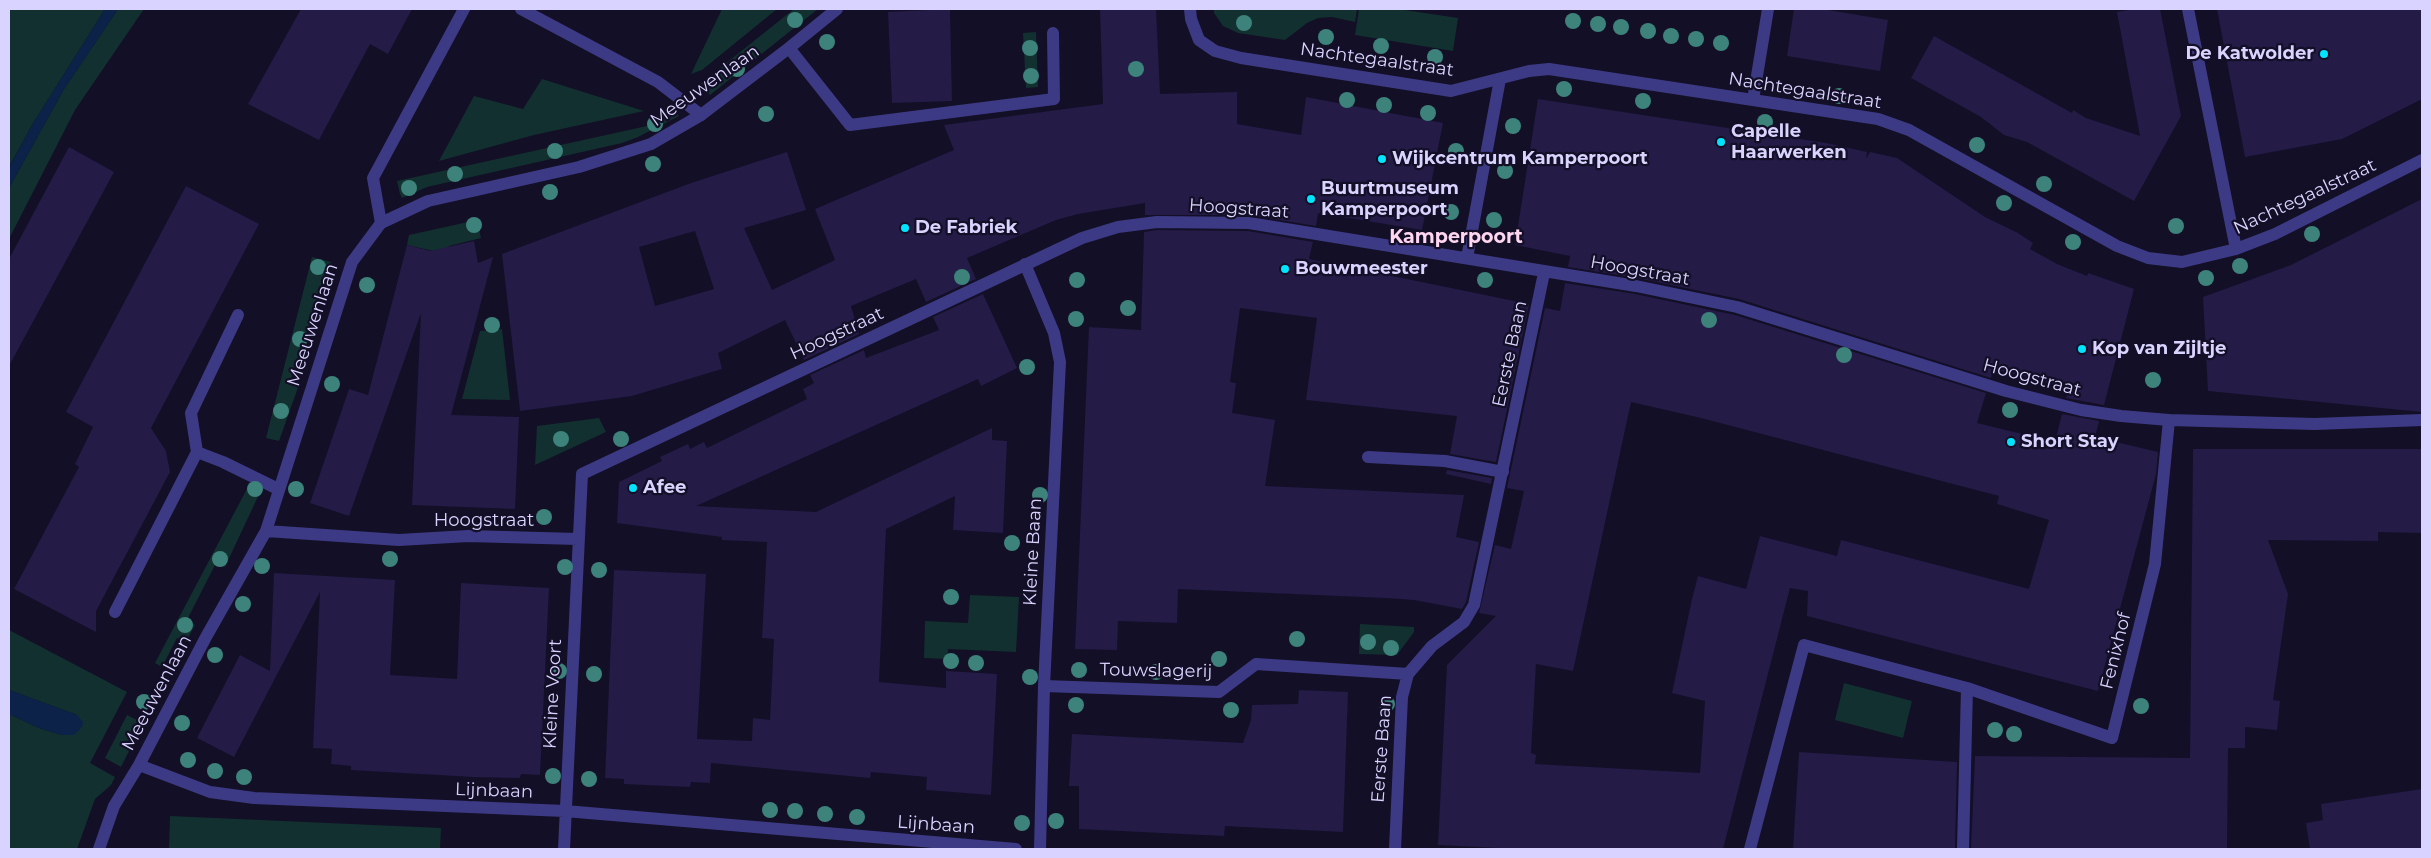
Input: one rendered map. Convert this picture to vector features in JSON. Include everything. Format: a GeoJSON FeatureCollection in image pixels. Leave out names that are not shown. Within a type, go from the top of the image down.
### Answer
{"type":"FeatureCollection","features":[{"type":"Feature","properties":{"kind":"street"},"geometry":{"type":"LineString","coordinates":[[381,223],[373,178],[464,9]]}},
{"type":"Feature","properties":{"kind":"street"},"geometry":{"type":"LineString","coordinates":[[521,9],[658,82],[701,115]]}},
{"type":"Feature","properties":{"kind":"street","name":"Meeuwenlaan"},"geometry":{"type":"LineString","coordinates":[[99,849],[114,806],[139,765],[206,637],[266,531],[352,262],[381,223],[428,202],[579,167],[651,144],[701,115],[837,9]]}},
{"type":"Feature","properties":{"kind":"street","name":"Nachtegaalstraat"},"geometry":{"type":"LineString","coordinates":[[1190,9],[1191,20],[1199,40],[1215,52],[1242,58],[1451,91],[1528,71],[1549,69],[1878,119],[1909,130],[2117,246],[2148,258],[2182,262],[2236,250],[2276,234],[2422,160]]}},
{"type":"Feature","properties":{"kind":"street"},"geometry":{"type":"LineString","coordinates":[[1753,100],[1768,9]]}},
{"type":"Feature","properties":{"kind":"street"},"geometry":{"type":"LineString","coordinates":[[2188,9],[2236,250]]}},
{"type":"Feature","properties":{"kind":"street"},"geometry":{"type":"LineString","coordinates":[[789,48],[850,125],[1054,100],[1052,33]]}},
{"type":"Feature","properties":{"kind":"street"},"geometry":{"type":"LineString","coordinates":[[1467,258],[1500,79]]}},
{"type":"Feature","properties":{"kind":"street","name":"Hoogstraat"},"geometry":{"type":"LineString","coordinates":[[266,531],[399,540],[468,536],[578,540],[582,474],[1025,264],[1091,235],[1118,227],[1167,222],[1249,223],[1467,258],[1544,273],[1636,286],[1737,307],[2015,393],[2081,410],[2169,420],[2314,424],[2422,420]]}},
{"type":"Feature","properties":{"kind":"street","name":"Kleine Baan"},"geometry":{"type":"LineString","coordinates":[[1025,264],[1054,333],[1060,362],[1044,686],[1040,849]]}},
{"type":"Feature","properties":{"kind":"street","name":"Eerste Baan"},"geometry":{"type":"LineString","coordinates":[[1395,849],[1402,696],[1408,674],[1432,646],[1464,622],[1474,606],[1544,273]]}},
{"type":"Feature","properties":{"kind":"street"},"geometry":{"type":"LineString","coordinates":[[115,612],[197,452],[191,412],[238,315]]}},
{"type":"Feature","properties":{"kind":"street","name":"Fenixhof"},"geometry":{"type":"LineString","coordinates":[[1750,849],[1804,645],[1967,688],[2112,738],[2155,564],[2169,420]]}},
{"type":"Feature","properties":{"kind":"street"},"geometry":{"type":"LineString","coordinates":[[197,452],[223,462],[278,490]]}},
{"type":"Feature","properties":{"kind":"street"},"geometry":{"type":"LineString","coordinates":[[1368,458],[1445,461],[1503,472]]}},
{"type":"Feature","properties":{"kind":"street","name":"Kleine Voort"},"geometry":{"type":"LineString","coordinates":[[564,849],[578,540]]}},
{"type":"Feature","properties":{"kind":"street","name":"Touwslagerij"},"geometry":{"type":"LineString","coordinates":[[1044,686],[1219,692],[1256,664],[1408,674]]}},
{"type":"Feature","properties":{"kind":"street"},"geometry":{"type":"LineString","coordinates":[[1964,849],[1967,688]]}},
{"type":"Feature","properties":{"kind":"street","name":"Lijnbaan"},"geometry":{"type":"LineString","coordinates":[[139,765],[210,792],[254,798],[565,812],[853,843],[1016,849]]}},
{"type":"Feature","properties":{"kind":"green space"},"geometry":{"type":"Polygon","coordinates":[[[9,9],[105,9],[32,125],[9,167],[9,9]]]}},
{"type":"Feature","properties":{"kind":"green space"},"geometry":{"type":"Polygon","coordinates":[[[118,9],[144,9],[75,110],[9,239],[9,188],[64,89],[118,9]]]}},
{"type":"Feature","properties":{"kind":"green space"},"geometry":{"type":"Polygon","coordinates":[[[722,9],[777,9],[702,70],[691,74],[722,9]]]}},
{"type":"Feature","properties":{"kind":"green space"},"geometry":{"type":"Polygon","coordinates":[[[794,9],[818,9],[710,95],[700,84],[794,9]]]}},
{"type":"Feature","properties":{"kind":"green space"},"geometry":{"type":"Polygon","coordinates":[[[1214,9],[1357,9],[1355,22],[1332,17],[1318,18],[1307,23],[1285,40],[1238,33],[1223,26],[1214,13],[1214,9]]]}},
{"type":"Feature","properties":{"kind":"green space"},"geometry":{"type":"Polygon","coordinates":[[[1359,9],[1398,9],[1458,18],[1453,51],[1355,35],[1359,9]]]}},
{"type":"Feature","properties":{"kind":"green space"},"geometry":{"type":"Polygon","coordinates":[[[1036,32],[1038,87],[1026,88],[1023,33],[1036,32]]]}},
{"type":"Feature","properties":{"kind":"green space"},"geometry":{"type":"Polygon","coordinates":[[[542,79],[644,111],[534,135],[439,161],[474,96],[523,109],[542,79]]]}},
{"type":"Feature","properties":{"kind":"green space"},"geometry":{"type":"Polygon","coordinates":[[[672,107],[679,116],[622,143],[427,187],[402,198],[400,194],[397,181],[647,126],[672,107]]]}},
{"type":"Feature","properties":{"kind":"green space"},"geometry":{"type":"Polygon","coordinates":[[[477,220],[481,238],[449,246],[446,254],[407,245],[409,235],[477,220]]]}},
{"type":"Feature","properties":{"kind":"green space"},"geometry":{"type":"Polygon","coordinates":[[[312,257],[331,262],[291,379],[300,382],[279,441],[266,438],[312,257]]]}},
{"type":"Feature","properties":{"kind":"green space"},"geometry":{"type":"Polygon","coordinates":[[[502,329],[510,400],[462,399],[480,331],[502,329]]]}},
{"type":"Feature","properties":{"kind":"green space"},"geometry":{"type":"Polygon","coordinates":[[[599,418],[606,432],[535,465],[537,426],[599,418]]]}},
{"type":"Feature","properties":{"kind":"green space"},"geometry":{"type":"Polygon","coordinates":[[[250,483],[262,488],[225,567],[216,563],[187,620],[195,625],[186,642],[177,638],[162,667],[155,663],[250,483]]]}},
{"type":"Feature","properties":{"kind":"green space"},"geometry":{"type":"Polygon","coordinates":[[[970,595],[1019,597],[1016,652],[948,649],[947,659],[924,658],[925,621],[968,623],[970,595]]]}},
{"type":"Feature","properties":{"kind":"green space"},"geometry":{"type":"Polygon","coordinates":[[[1360,624],[1414,627],[1414,632],[1397,655],[1359,654],[1360,624]]]}},
{"type":"Feature","properties":{"kind":"green space"},"geometry":{"type":"Polygon","coordinates":[[[9,630],[127,692],[90,763],[115,777],[111,785],[95,799],[77,849],[9,849],[9,714],[39,728],[62,735],[77,715],[9,690],[9,630]]]}},
{"type":"Feature","properties":{"kind":"green space"},"geometry":{"type":"Polygon","coordinates":[[[1844,683],[1912,701],[1903,738],[1835,720],[1844,683]]]}},
{"type":"Feature","properties":{"kind":"green space"},"geometry":{"type":"Polygon","coordinates":[[[127,715],[143,723],[121,767],[105,758],[127,715]]]}},
{"type":"Feature","properties":{"kind":"green space"},"geometry":{"type":"Polygon","coordinates":[[[170,816],[441,828],[440,849],[169,849],[170,816]]]}},
{"type":"Feature","properties":{"kind":"water"},"geometry":{"type":"Polygon","coordinates":[[[105,9],[118,9],[64,89],[9,188],[9,168],[32,125],[105,9]]]}},
{"type":"Feature","properties":{"kind":"water"},"geometry":{"type":"Polygon","coordinates":[[[9,690],[77,715],[83,722],[82,727],[74,735],[62,735],[39,728],[9,714],[9,690]]]}},
{"type":"Feature","properties":{"kind":"building"},"geometry":{"type":"Polygon","coordinates":[[[301,9],[412,9],[388,54],[370,44],[319,140],[248,104],[301,9]]]}},
{"type":"Feature","properties":{"kind":"building"},"geometry":{"type":"Polygon","coordinates":[[[950,9],[952,101],[892,103],[888,12],[950,9]]]}},
{"type":"Feature","properties":{"kind":"building"},"geometry":{"type":"Polygon","coordinates":[[[1100,9],[1156,9],[1160,94],[1237,92],[1237,124],[1301,135],[1306,97],[1443,123],[1422,230],[1318,213],[1316,226],[1249,215],[1145,215],[1145,203],[1078,214],[1056,220],[967,258],[976,279],[926,302],[916,279],[851,306],[859,334],[804,360],[785,320],[718,353],[722,369],[632,396],[520,411],[502,254],[691,183],[787,152],[806,210],[744,228],[772,290],[835,260],[815,209],[954,150],[944,125],[1103,104],[1100,9]],[[695,231],[639,247],[655,306],[714,289],[695,231]]]}},
{"type":"Feature","properties":{"kind":"building"},"geometry":{"type":"Polygon","coordinates":[[[1794,9],[1822,9],[1888,20],[1880,71],[1787,56],[1794,9]]]}},
{"type":"Feature","properties":{"kind":"building"},"geometry":{"type":"Polygon","coordinates":[[[2134,9],[2160,9],[2181,116],[2134,201],[2027,142],[2004,135],[1981,117],[1911,78],[1934,36],[2072,113],[2073,110],[2086,118],[2140,136],[2117,12],[2134,9]]]}},
{"type":"Feature","properties":{"kind":"building","name":"De Katwolder"},"geometry":{"type":"Polygon","coordinates":[[[2217,9],[2422,9],[2422,99],[2342,139],[2245,157],[2217,9]]]}},
{"type":"Feature","properties":{"kind":"building"},"geometry":{"type":"Polygon","coordinates":[[[1538,99],[1826,143],[1867,152],[1866,159],[1870,152],[1897,158],[1985,217],[2018,233],[2033,243],[2030,249],[2057,264],[2087,276],[2088,273],[2134,289],[2104,405],[2066,398],[2069,389],[2036,379],[1993,369],[1991,378],[1739,299],[1637,278],[1568,267],[1570,256],[1515,245],[1538,99]]]}},
{"type":"Feature","properties":{"kind":"building"},"geometry":{"type":"Polygon","coordinates":[[[69,147],[114,172],[9,366],[9,259],[69,147]]]}},
{"type":"Feature","properties":{"kind":"building"},"geometry":{"type":"Polygon","coordinates":[[[186,186],[259,224],[151,428],[166,451],[170,472],[96,611],[96,632],[14,589],[79,467],[75,464],[93,427],[66,412],[186,186]]]}},
{"type":"Feature","properties":{"kind":"building"},"geometry":{"type":"Polygon","coordinates":[[[2422,199],[2422,412],[2208,391],[2203,297],[2291,265],[2422,199]]]}},
{"type":"Feature","properties":{"kind":"building"},"geometry":{"type":"Polygon","coordinates":[[[1157,230],[1248,231],[1313,242],[1309,259],[1529,304],[1496,462],[1450,454],[1457,416],[1306,400],[1317,318],[1240,308],[1230,382],[1236,383],[1232,413],[1275,420],[1265,486],[1464,495],[1456,537],[1479,542],[1466,602],[1462,609],[1414,600],[1386,598],[1178,589],[1177,623],[1118,621],[1117,650],[1075,649],[1089,327],[1141,330],[1144,232],[1157,230]]]}},
{"type":"Feature","properties":{"kind":"building"},"geometry":{"type":"Polygon","coordinates":[[[474,241],[478,263],[493,257],[451,415],[519,417],[515,509],[412,505],[421,313],[349,516],[310,503],[349,389],[368,395],[407,245],[430,251],[474,241]]]}},
{"type":"Feature","properties":{"kind":"building"},"geometry":{"type":"Polygon","coordinates":[[[1565,283],[1635,294],[1735,315],[1986,393],[1977,423],[2055,442],[2062,414],[2099,421],[2095,437],[2158,452],[2156,474],[2098,691],[1807,616],[1808,591],[1790,588],[1723,849],[1520,849],[1438,845],[1447,665],[1496,616],[1479,613],[1495,545],[1511,549],[1524,491],[1507,488],[1545,308],[1560,311],[1565,283]],[[1631,402],[1573,671],[1536,664],[1531,753],[1536,755],[1535,764],[1700,773],[1705,701],[1672,693],[1692,599],[1698,576],[1746,589],[1760,536],[1837,556],[1841,540],[2029,589],[2049,520],[1997,504],[1999,496],[1701,418],[1631,402]]]}},
{"type":"Feature","properties":{"kind":"building"},"geometry":{"type":"Polygon","coordinates":[[[983,294],[1017,368],[981,386],[978,379],[696,506],[816,512],[992,428],[992,440],[1007,441],[1003,533],[953,530],[955,496],[886,529],[884,570],[879,682],[946,688],[946,671],[997,674],[991,795],[926,790],[927,777],[871,772],[870,778],[711,763],[710,783],[691,782],[690,787],[624,784],[624,779],[605,778],[614,570],[706,574],[697,739],[752,741],[753,718],[770,720],[774,639],[762,638],[767,542],[722,540],[722,537],[617,523],[619,482],[662,461],[660,457],[688,444],[690,449],[704,442],[707,448],[807,399],[803,389],[814,383],[810,375],[864,350],[866,358],[939,330],[933,317],[983,294]]]}},
{"type":"Feature","properties":{"kind":"building"},"geometry":{"type":"Polygon","coordinates":[[[2193,449],[2422,449],[2422,533],[2378,532],[2378,541],[2268,540],[2288,594],[2273,700],[2280,701],[2277,730],[2245,727],[2245,748],[2228,748],[2227,849],[1971,849],[1975,756],[2190,758],[2193,449]]]}},
{"type":"Feature","properties":{"kind":"building"},"geometry":{"type":"Polygon","coordinates":[[[1447,470],[1492,478],[1491,484],[1446,474],[1447,470]]]}},
{"type":"Feature","properties":{"kind":"building"},"geometry":{"type":"Polygon","coordinates":[[[274,573],[395,580],[390,675],[457,679],[461,583],[549,588],[540,775],[521,774],[520,778],[473,777],[351,770],[351,766],[331,764],[332,749],[313,748],[320,592],[234,757],[197,738],[240,655],[270,671],[274,573]]]}},
{"type":"Feature","properties":{"kind":"building"},"geometry":{"type":"Polygon","coordinates":[[[1299,690],[1348,692],[1343,832],[1225,826],[1224,836],[1079,829],[1079,786],[1069,786],[1072,734],[1243,743],[1251,720],[1252,705],[1298,704],[1299,690]]]}},
{"type":"Feature","properties":{"kind":"building"},"geometry":{"type":"Polygon","coordinates":[[[1799,752],[1957,762],[1955,849],[1793,849],[1799,752]]]}},
{"type":"Feature","properties":{"kind":"building"},"geometry":{"type":"Polygon","coordinates":[[[2422,789],[2422,849],[2310,849],[2306,823],[2323,820],[2321,804],[2422,789]]]}},
{"type":"Feature","properties":{"kind":"place","name":"De Katwolder"},"geometry":{"type":"Point","coordinates":[2324,54]}},
{"type":"Feature","properties":{"kind":"place","name":"Capelle Haarwerken"},"geometry":{"type":"Point","coordinates":[1721,142]}},
{"type":"Feature","properties":{"kind":"place","name":"Wijkcentrum Kamperpoort"},"geometry":{"type":"Point","coordinates":[1382,159]}},
{"type":"Feature","properties":{"kind":"place","name":"Buurtmuseum Kamperpoort"},"geometry":{"type":"Point","coordinates":[1311,199]}},
{"type":"Feature","properties":{"kind":"place","name":"De Fabriek"},"geometry":{"type":"Point","coordinates":[905,228]}},
{"type":"Feature","properties":{"kind":"place","name":"Bouwmeester"},"geometry":{"type":"Point","coordinates":[1285,269]}},
{"type":"Feature","properties":{"kind":"place","name":"Kop van Zijltje"},"geometry":{"type":"Point","coordinates":[2082,349]}},
{"type":"Feature","properties":{"kind":"place","name":"Short Stay"},"geometry":{"type":"Point","coordinates":[2011,442]}},
{"type":"Feature","properties":{"kind":"place","name":"Afee"},"geometry":{"type":"Point","coordinates":[633,488]}},
{"type":"Feature","properties":{"kind":"district","name":"Kamperpoort"},"geometry":{"type":"Point","coordinates":[1456,237]}}]}
